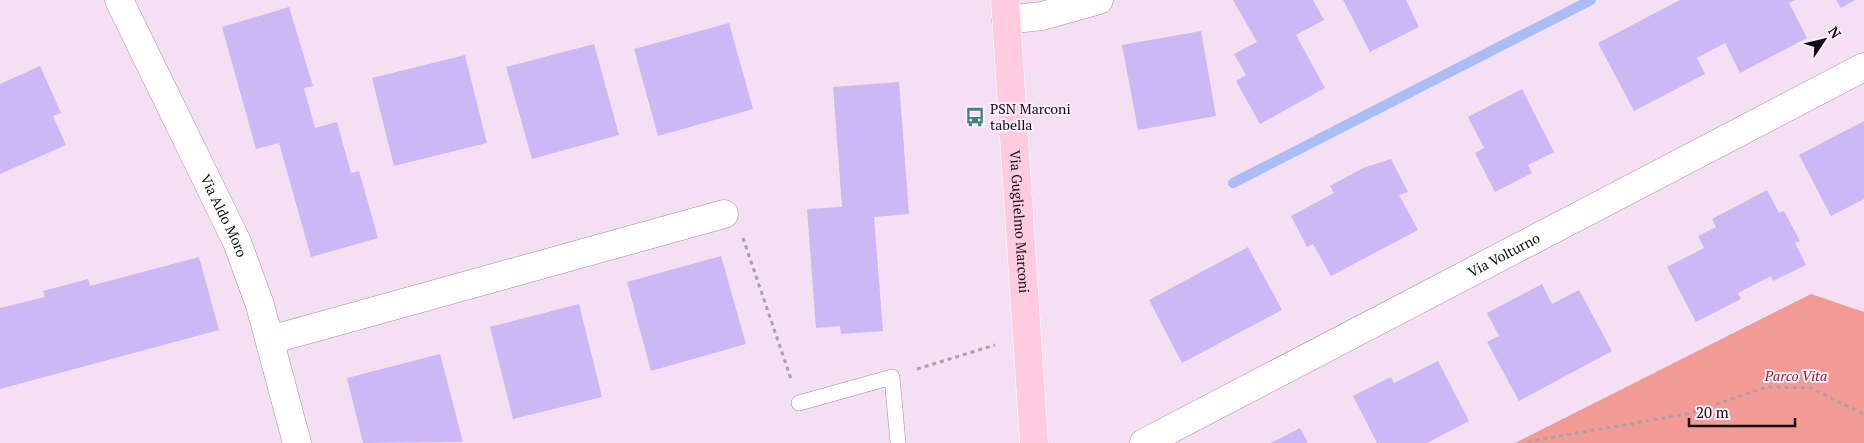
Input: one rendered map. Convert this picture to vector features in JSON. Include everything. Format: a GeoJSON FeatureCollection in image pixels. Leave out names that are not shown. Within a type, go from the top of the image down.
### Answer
{"type":"FeatureCollection","features":[{"type":"Feature","properties":{"kind":"main road","name":"Via Guglielmo Marconi"},"geometry":{"type":"LineString","coordinates":[[1006,10],[1034,443]]}},
{"type":"Feature","properties":{"kind":"street","name":"Via Aldo Moro"},"geometry":{"type":"LineString","coordinates":[[119,0],[237,242],[260,305],[297,443]]}},
{"type":"Feature","properties":{"kind":"street"},"geometry":{"type":"LineString","coordinates":[[1006,10],[1042,16],[1099,0]]}},
{"type":"Feature","properties":{"kind":"street","name":"Via Volturno"},"geometry":{"type":"LineString","coordinates":[[1144,443],[1864,67]]}},
{"type":"Feature","properties":{"kind":"street"},"geometry":{"type":"LineString","coordinates":[[270,340],[732,222]]}},
{"type":"Feature","properties":{"kind":"lane"},"geometry":{"type":"LineString","coordinates":[[799,403],[892,377],[898,443]]}},
{"type":"Feature","properties":{"kind":"path"},"geometry":{"type":"LineString","coordinates":[[732,222],[799,403]]}},
{"type":"Feature","properties":{"kind":"path"},"geometry":{"type":"LineString","coordinates":[[892,377],[1000,343]]}},
{"type":"Feature","properties":{"kind":"path"},"geometry":{"type":"LineString","coordinates":[[1528,443],[1687,414],[1767,387],[1810,388],[1864,414]]}},
{"type":"Feature","properties":{"kind":"green space","name":"Parco Vita"},"geometry":{"type":"Polygon","coordinates":[[[1811,294],[1864,312],[1864,443],[1515,443],[1811,294]]]}},
{"type":"Feature","properties":{"kind":"building"},"geometry":{"type":"Polygon","coordinates":[[[1233,0],[1313,0],[1324,20],[1296,35],[1325,88],[1260,124],[1236,81],[1246,75],[1234,54],[1257,42],[1233,0]]]}},
{"type":"Feature","properties":{"kind":"building"},"geometry":{"type":"Polygon","coordinates":[[[1343,0],[1406,0],[1419,27],[1370,52],[1343,0]]]}},
{"type":"Feature","properties":{"kind":"building"},"geometry":{"type":"Polygon","coordinates":[[[1680,0],[1795,0],[1789,3],[1807,38],[1740,73],[1725,43],[1697,58],[1705,74],[1634,111],[1598,43],[1680,0]]]}},
{"type":"Feature","properties":{"kind":"building"},"geometry":{"type":"Polygon","coordinates":[[[1836,0],[1855,0],[1841,8],[1836,0]]]}},
{"type":"Feature","properties":{"kind":"building"},"geometry":{"type":"Polygon","coordinates":[[[289,7],[313,86],[304,88],[315,128],[337,122],[351,173],[359,171],[378,238],[311,257],[279,143],[256,149],[222,27],[289,7]]]}},
{"type":"Feature","properties":{"kind":"building"},"geometry":{"type":"Polygon","coordinates":[[[729,23],[753,109],[658,136],[634,49],[729,23]]]}},
{"type":"Feature","properties":{"kind":"building"},"geometry":{"type":"Polygon","coordinates":[[[1201,31],[1216,116],[1138,130],[1122,45],[1201,31]]]}},
{"type":"Feature","properties":{"kind":"building"},"geometry":{"type":"Polygon","coordinates":[[[594,44],[619,135],[532,159],[506,67],[594,44]]]}},
{"type":"Feature","properties":{"kind":"building"},"geometry":{"type":"Polygon","coordinates":[[[465,55],[487,143],[394,166],[372,78],[465,55]]]}},
{"type":"Feature","properties":{"kind":"building"},"geometry":{"type":"Polygon","coordinates":[[[40,66],[61,113],[53,116],[66,145],[0,174],[0,84],[40,66]]]}},
{"type":"Feature","properties":{"kind":"building"},"geometry":{"type":"Polygon","coordinates":[[[899,82],[909,214],[874,217],[883,331],[841,334],[840,326],[816,328],[807,209],[842,207],[833,87],[899,82]]]}},
{"type":"Feature","properties":{"kind":"building"},"geometry":{"type":"Polygon","coordinates":[[[1522,89],[1554,152],[1528,165],[1532,173],[1495,192],[1475,153],[1484,148],[1468,117],[1522,89]]]}},
{"type":"Feature","properties":{"kind":"building"},"geometry":{"type":"Polygon","coordinates":[[[1864,121],[1864,199],[1831,216],[1799,155],[1864,121]]]}},
{"type":"Feature","properties":{"kind":"building"},"geometry":{"type":"Polygon","coordinates":[[[1391,159],[1408,192],[1399,195],[1418,230],[1331,276],[1313,244],[1307,247],[1291,216],[1334,193],[1330,186],[1363,168],[1391,159]]]}},
{"type":"Feature","properties":{"kind":"building"},"geometry":{"type":"Polygon","coordinates":[[[1767,190],[1779,213],[1784,211],[1800,241],[1795,243],[1806,265],[1773,281],[1771,276],[1738,293],[1741,299],[1696,322],[1667,267],[1704,248],[1698,236],[1716,227],[1712,219],[1767,190]]]}},
{"type":"Feature","properties":{"kind":"building"},"geometry":{"type":"Polygon","coordinates":[[[1248,247],[1282,310],[1182,363],[1149,300],[1248,247]]]}},
{"type":"Feature","properties":{"kind":"building"},"geometry":{"type":"Polygon","coordinates":[[[721,256],[746,344],[651,371],[627,282],[721,256]]]}},
{"type":"Feature","properties":{"kind":"building"},"geometry":{"type":"Polygon","coordinates":[[[199,257],[219,330],[0,389],[0,308],[45,297],[43,291],[88,279],[90,286],[199,257]]]}},
{"type":"Feature","properties":{"kind":"building"},"geometry":{"type":"Polygon","coordinates":[[[1542,284],[1552,304],[1579,290],[1612,351],[1519,401],[1487,342],[1499,336],[1487,313],[1542,284]]]}},
{"type":"Feature","properties":{"kind":"building"},"geometry":{"type":"Polygon","coordinates":[[[579,304],[602,397],[513,419],[490,327],[579,304]]]}},
{"type":"Feature","properties":{"kind":"building"},"geometry":{"type":"Polygon","coordinates":[[[440,354],[463,442],[363,443],[347,378],[440,354]]]}},
{"type":"Feature","properties":{"kind":"building"},"geometry":{"type":"Polygon","coordinates":[[[1438,361],[1469,421],[1427,443],[1377,443],[1353,396],[1391,377],[1394,383],[1438,361]]]}},
{"type":"Feature","properties":{"kind":"building"},"geometry":{"type":"Polygon","coordinates":[[[1300,428],[1308,443],[1271,443],[1300,428]]]}},
{"type":"Feature","properties":{"kind":"waterway"},"geometry":{"type":"LineString","coordinates":[[1233,183],[1591,0]]}},
{"type":"Feature","properties":{"kind":"place","name":"PSN Marconi tabella"},"geometry":{"type":"Point","coordinates":[975,117]}}]}
